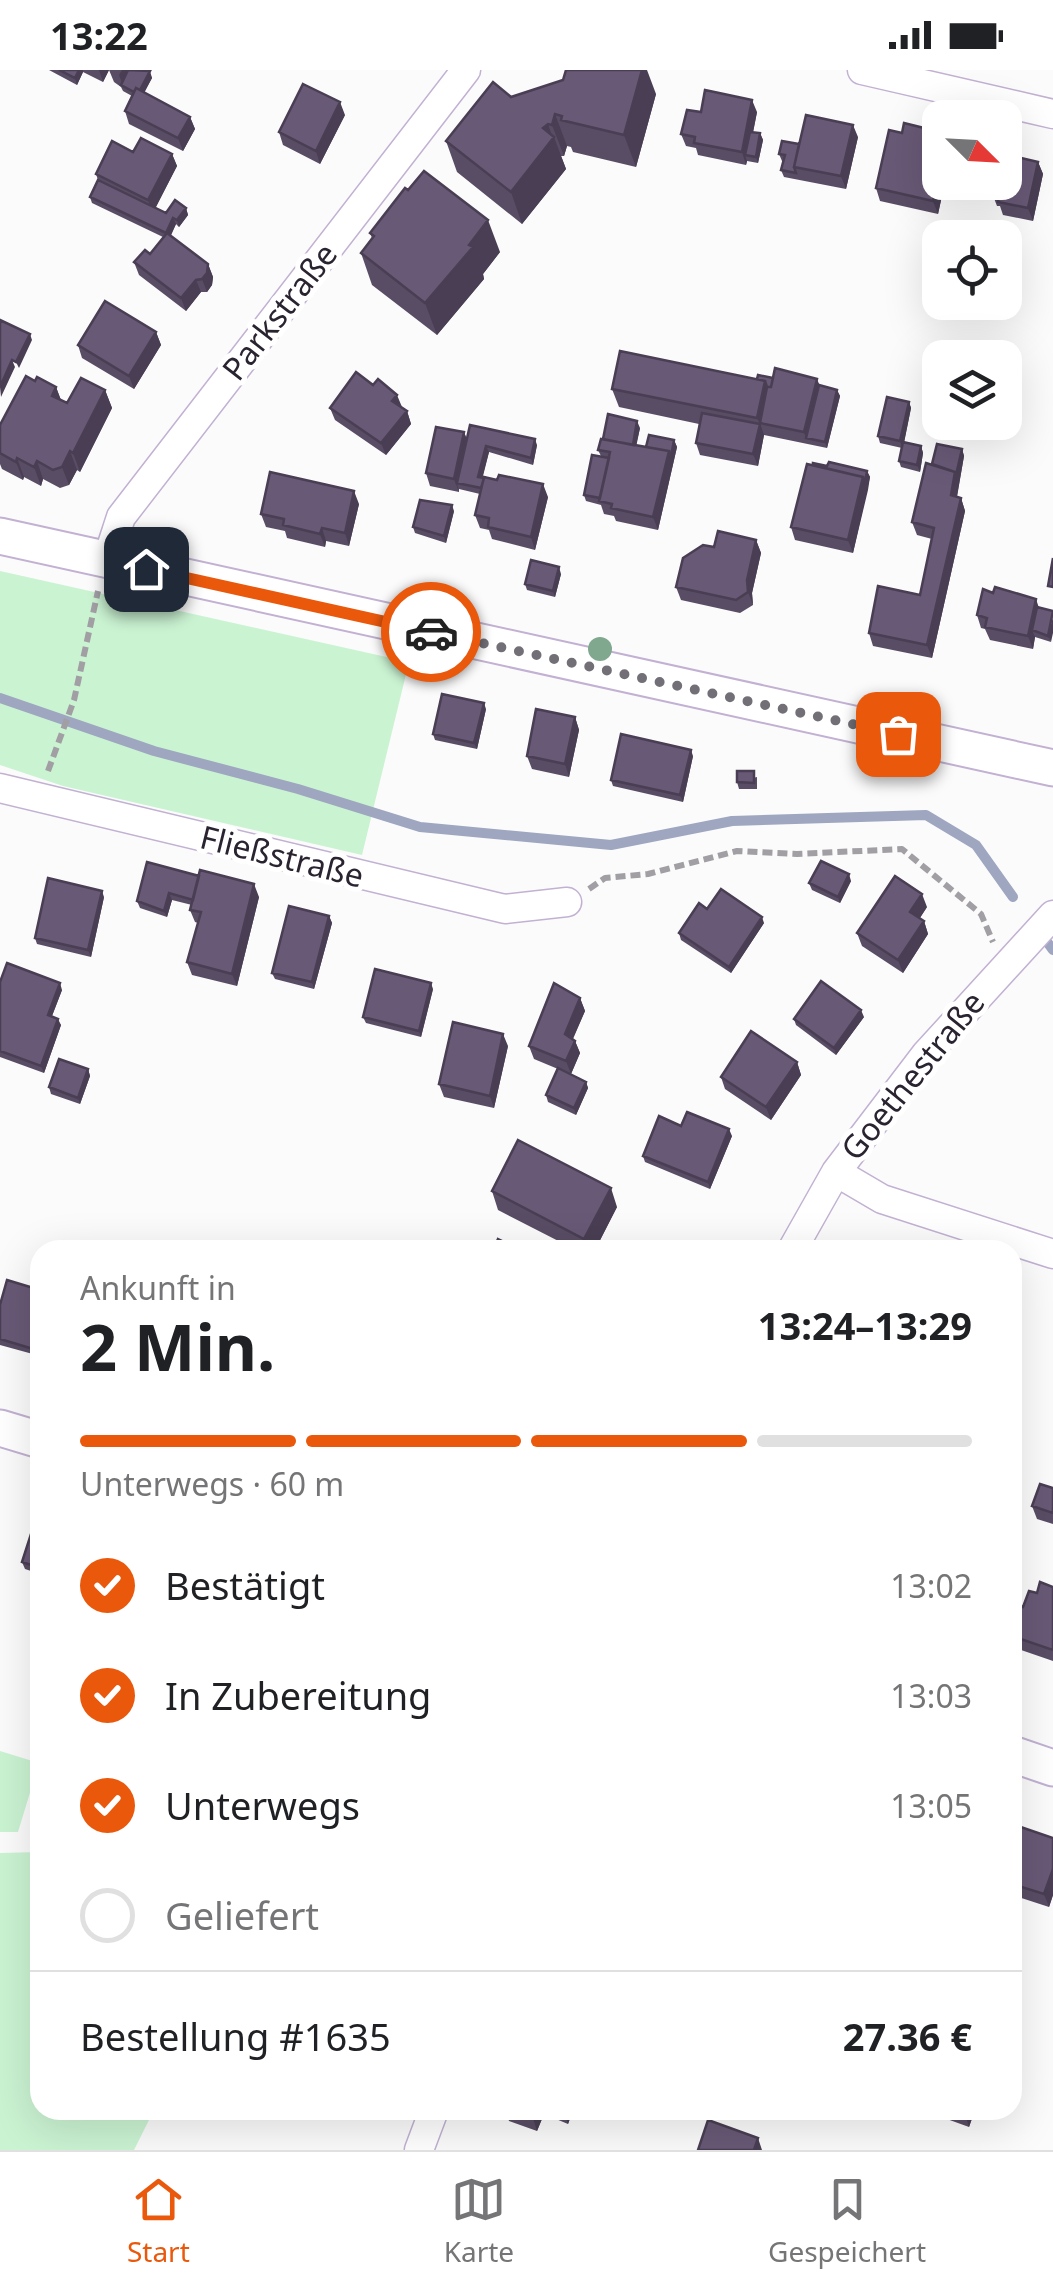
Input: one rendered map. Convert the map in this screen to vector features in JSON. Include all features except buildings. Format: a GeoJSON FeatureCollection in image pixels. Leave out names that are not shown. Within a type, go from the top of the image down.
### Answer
{"type":"FeatureCollection","features":[{"type":"Feature","properties":{"kind":"street","name":"Parkstraße"},"geometry":{"type":"LineString","coordinates":[[102,574],[120,517],[466,70]]}},
{"type":"Feature","properties":{"kind":"street"},"geometry":{"type":"LineString","coordinates":[[862,70],[1053,114]]}},
{"type":"Feature","properties":{"kind":"street"},"geometry":{"type":"LineString","coordinates":[[0,536],[102,574],[1053,768]]}},
{"type":"Feature","properties":{"kind":"street","name":"Fließstraße"},"geometry":{"type":"LineString","coordinates":[[2,796],[40,796],[310,865],[505,909],[567,902]]}},
{"type":"Feature","properties":{"kind":"street","name":"Goethestraße"},"geometry":{"type":"LineString","coordinates":[[798,1240],[836,1172],[926,1054],[1053,915]]}},
{"type":"Feature","properties":{"kind":"street"},"geometry":{"type":"LineString","coordinates":[[836,1172],[882,1200],[1009,1240]]}},
{"type":"Feature","properties":{"kind":"street"},"geometry":{"type":"LineString","coordinates":[[1022,1244],[1053,1254]]}},
{"type":"Feature","properties":{"kind":"street"},"geometry":{"type":"LineString","coordinates":[[0,1428],[30,1437]]}},
{"type":"Feature","properties":{"kind":"street"},"geometry":{"type":"LineString","coordinates":[[1022,1757],[1053,1768]]}},
{"type":"Feature","properties":{"kind":"street"},"geometry":{"type":"LineString","coordinates":[[420,2150],[430,2120]]}},
{"type":"Feature","properties":{"kind":"path"},"geometry":{"type":"LineString","coordinates":[[56,749],[74,700],[102,574]]}},
{"type":"Feature","properties":{"kind":"path"},"geometry":{"type":"LineString","coordinates":[[567,902],[605,878],[648,874],[737,851],[796,854],[902,849],[981,914],[1003,966]]}},
{"type":"Feature","properties":{"kind":"green space"},"geometry":{"type":"Polygon","coordinates":[[[0,571],[409,662],[362,855],[63,786],[0,765],[0,571]]]}},
{"type":"Feature","properties":{"kind":"green space"},"geometry":{"type":"Polygon","coordinates":[[[0,1751],[30,1760],[30,1793],[18,1832],[0,1832],[0,1751]]]}},
{"type":"Feature","properties":{"kind":"green space"},"geometry":{"type":"Polygon","coordinates":[[[30,1852],[30,2120],[149,2120],[134,2150],[0,2150],[0,1853],[30,1852]]]}},
{"type":"Feature","properties":{"kind":"waterway"},"geometry":{"type":"LineString","coordinates":[[0,698],[154,751],[298,789],[420,827],[611,845],[732,821],[926,815],[976,845],[1013,897]]}},
{"type":"Feature","properties":{"kind":"waterway"},"geometry":{"type":"LineString","coordinates":[[1039,931],[1053,950]]}},
{"type":"Feature","properties":{"kind":"way so far"},"geometry":{"type":"LineString","coordinates":[[431,632],[898,734]]}},
{"type":"Feature","properties":{"kind":"route"},"geometry":{"type":"LineString","coordinates":[[146,569],[431,632]]}}]}
